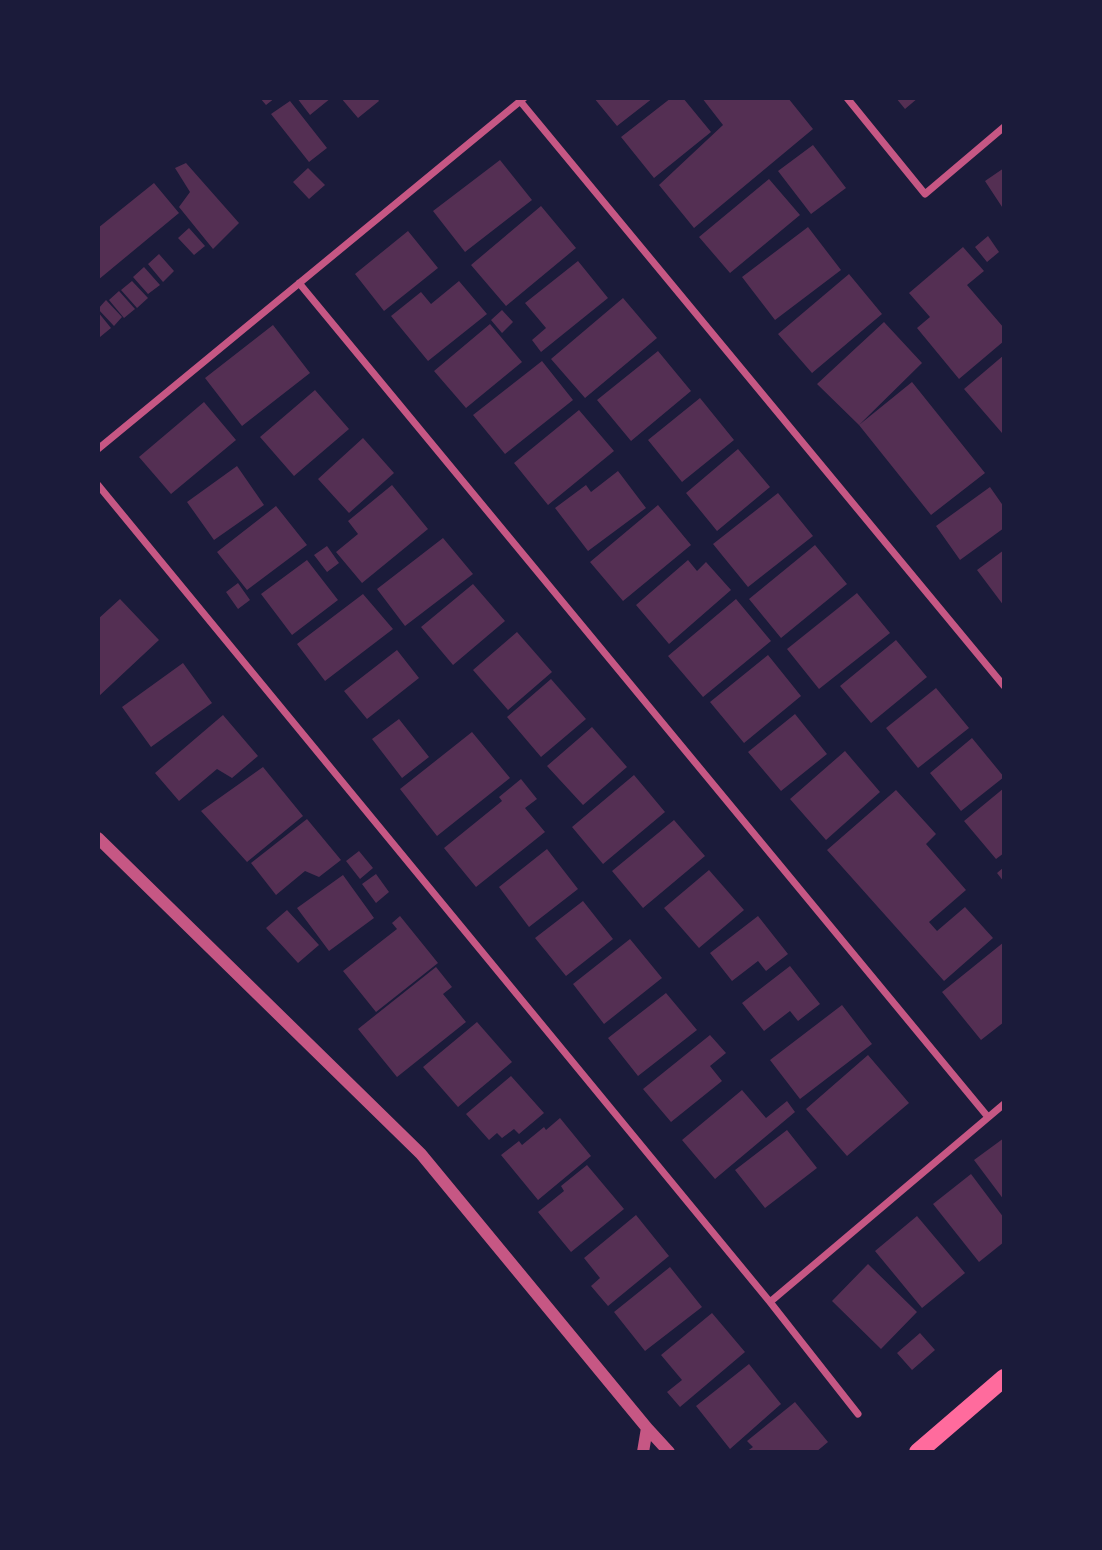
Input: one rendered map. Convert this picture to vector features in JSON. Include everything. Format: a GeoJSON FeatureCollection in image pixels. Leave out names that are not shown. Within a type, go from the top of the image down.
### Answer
{"type":"FeatureCollection","features":[{"type":"Feature","properties":{"kind":"main road"},"geometry":{"type":"LineString","coordinates":[[918,1452],[1004,1378]]}},
{"type":"Feature","properties":{"kind":"street"},"geometry":{"type":"LineString","coordinates":[[847,98],[925,194],[1004,127]]}},
{"type":"Feature","properties":{"kind":"street"},"geometry":{"type":"LineString","coordinates":[[98,449],[522,100],[1004,686]]}},
{"type":"Feature","properties":{"kind":"street"},"geometry":{"type":"LineString","coordinates":[[299,283],[988,1117]]}},
{"type":"Feature","properties":{"kind":"street"},"geometry":{"type":"LineString","coordinates":[[98,485],[770,1302],[858,1414]]}},
{"type":"Feature","properties":{"kind":"street"},"geometry":{"type":"LineString","coordinates":[[98,838],[421,1154],[668,1452]]}},
{"type":"Feature","properties":{"kind":"street"},"geometry":{"type":"LineString","coordinates":[[770,1302],[1004,1104]]}},
{"type":"Feature","properties":{"kind":"street"},"geometry":{"type":"LineString","coordinates":[[643,1452],[647,1429]]}},
{"type":"Feature","properties":{"kind":"building"},"geometry":{"type":"Polygon","coordinates":[[[260,98],[275,98],[266,105],[260,98]]]}},
{"type":"Feature","properties":{"kind":"building"},"geometry":{"type":"Polygon","coordinates":[[[297,98],[331,98],[310,115],[297,98]]]}},
{"type":"Feature","properties":{"kind":"building"},"geometry":{"type":"Polygon","coordinates":[[[341,98],[377,98],[379,101],[358,118],[341,98]]]}},
{"type":"Feature","properties":{"kind":"building"},"geometry":{"type":"Polygon","coordinates":[[[594,98],[653,98],[617,126],[594,98]]]}},
{"type":"Feature","properties":{"kind":"building"},"geometry":{"type":"Polygon","coordinates":[[[671,98],[683,98],[711,132],[654,178],[621,137],[671,98]]]}},
{"type":"Feature","properties":{"kind":"building"},"geometry":{"type":"Polygon","coordinates":[[[702,98],[788,98],[813,129],[694,228],[659,185],[723,125],[702,98]]]}},
{"type":"Feature","properties":{"kind":"building"},"geometry":{"type":"Polygon","coordinates":[[[896,98],[918,98],[905,109],[896,98]]]}},
{"type":"Feature","properties":{"kind":"building"},"geometry":{"type":"Polygon","coordinates":[[[290,101],[327,148],[309,162],[271,114],[290,101]]]}},
{"type":"Feature","properties":{"kind":"building"},"geometry":{"type":"Polygon","coordinates":[[[813,145],[846,188],[811,214],[778,171],[813,145]]]}},
{"type":"Feature","properties":{"kind":"building"},"geometry":{"type":"Polygon","coordinates":[[[500,160],[532,200],[465,252],[433,211],[500,160]]]}},
{"type":"Feature","properties":{"kind":"building"},"geometry":{"type":"Polygon","coordinates":[[[186,163],[239,223],[213,249],[179,207],[190,192],[175,168],[186,163]]]}},
{"type":"Feature","properties":{"kind":"building"},"geometry":{"type":"Polygon","coordinates":[[[308,168],[325,185],[309,199],[293,182],[308,168]]]}},
{"type":"Feature","properties":{"kind":"building"},"geometry":{"type":"Polygon","coordinates":[[[1004,168],[1004,210],[985,181],[1004,168]]]}},
{"type":"Feature","properties":{"kind":"building"},"geometry":{"type":"Polygon","coordinates":[[[769,179],[800,215],[730,273],[699,237],[769,179]]]}},
{"type":"Feature","properties":{"kind":"building"},"geometry":{"type":"Polygon","coordinates":[[[154,183],[179,213],[98,280],[98,228],[154,183]]]}},
{"type":"Feature","properties":{"kind":"building"},"geometry":{"type":"Polygon","coordinates":[[[541,206],[576,248],[506,306],[471,265],[541,206]]]}},
{"type":"Feature","properties":{"kind":"building"},"geometry":{"type":"Polygon","coordinates":[[[808,227],[841,270],[775,320],[742,277],[808,227]]]}},
{"type":"Feature","properties":{"kind":"building"},"geometry":{"type":"Polygon","coordinates":[[[189,228],[205,246],[194,255],[178,238],[189,228]]]}},
{"type":"Feature","properties":{"kind":"building"},"geometry":{"type":"Polygon","coordinates":[[[408,231],[438,268],[384,311],[355,274],[408,231]]]}},
{"type":"Feature","properties":{"kind":"building"},"geometry":{"type":"Polygon","coordinates":[[[988,236],[999,252],[987,262],[975,247],[988,236]]]}},
{"type":"Feature","properties":{"kind":"building"},"geometry":{"type":"Polygon","coordinates":[[[963,247],[984,271],[967,285],[1004,328],[1004,341],[959,379],[917,328],[930,317],[909,293],[963,247]]]}},
{"type":"Feature","properties":{"kind":"building"},"geometry":{"type":"Polygon","coordinates":[[[159,254],[174,271],[163,282],[148,264],[159,254]]]}},
{"type":"Feature","properties":{"kind":"building"},"geometry":{"type":"Polygon","coordinates":[[[578,261],[608,298],[541,352],[532,340],[546,328],[525,303],[578,261]]]}},
{"type":"Feature","properties":{"kind":"building"},"geometry":{"type":"Polygon","coordinates":[[[144,267],[160,285],[148,294],[133,277],[144,267]]]}},
{"type":"Feature","properties":{"kind":"building"},"geometry":{"type":"Polygon","coordinates":[[[849,274],[882,314],[812,373],[778,334],[849,274]]]}},
{"type":"Feature","properties":{"kind":"building"},"geometry":{"type":"Polygon","coordinates":[[[132,281],[148,298],[137,308],[121,290],[132,281]]]}},
{"type":"Feature","properties":{"kind":"building"},"geometry":{"type":"Polygon","coordinates":[[[459,281],[487,314],[428,361],[391,316],[421,292],[431,304],[459,281]]]}},
{"type":"Feature","properties":{"kind":"building"},"geometry":{"type":"Polygon","coordinates":[[[119,291],[135,309],[124,318],[109,300],[119,291]]]}},
{"type":"Feature","properties":{"kind":"building"},"geometry":{"type":"Polygon","coordinates":[[[623,298],[657,338],[585,398],[551,359],[623,298]]]}},
{"type":"Feature","properties":{"kind":"building"},"geometry":{"type":"Polygon","coordinates":[[[106,300],[122,317],[114,326],[98,309],[106,300]]]}},
{"type":"Feature","properties":{"kind":"building"},"geometry":{"type":"Polygon","coordinates":[[[502,310],[513,322],[502,333],[491,320],[502,310]]]}},
{"type":"Feature","properties":{"kind":"building"},"geometry":{"type":"Polygon","coordinates":[[[98,312],[111,328],[100,337],[98,335],[98,312]]]}},
{"type":"Feature","properties":{"kind":"building"},"geometry":{"type":"Polygon","coordinates":[[[884,322],[922,363],[859,425],[817,384],[884,322]]]}},
{"type":"Feature","properties":{"kind":"building"},"geometry":{"type":"Polygon","coordinates":[[[490,324],[522,362],[466,408],[434,371],[490,324]]]}},
{"type":"Feature","properties":{"kind":"building"},"geometry":{"type":"Polygon","coordinates":[[[273,325],[310,373],[242,426],[205,378],[273,325]]]}},
{"type":"Feature","properties":{"kind":"building"},"geometry":{"type":"Polygon","coordinates":[[[658,351],[691,391],[631,441],[597,400],[658,351]]]}},
{"type":"Feature","properties":{"kind":"building"},"geometry":{"type":"Polygon","coordinates":[[[1004,355],[1004,432],[1002,433],[964,389],[1004,355]]]}},
{"type":"Feature","properties":{"kind":"building"},"geometry":{"type":"Polygon","coordinates":[[[542,361],[573,400],[505,454],[473,415],[542,361]]]}},
{"type":"Feature","properties":{"kind":"building"},"geometry":{"type":"Polygon","coordinates":[[[912,382],[985,473],[931,515],[859,425],[912,382]]]}},
{"type":"Feature","properties":{"kind":"building"},"geometry":{"type":"Polygon","coordinates":[[[315,390],[349,429],[294,476],[260,437],[315,390]]]}},
{"type":"Feature","properties":{"kind":"building"},"geometry":{"type":"Polygon","coordinates":[[[700,398],[734,440],[682,482],[648,440],[700,398]]]}},
{"type":"Feature","properties":{"kind":"building"},"geometry":{"type":"Polygon","coordinates":[[[204,402],[236,440],[171,494],[139,457],[204,402]]]}},
{"type":"Feature","properties":{"kind":"building"},"geometry":{"type":"Polygon","coordinates":[[[579,410],[614,451],[548,505],[514,463],[579,410]]]}},
{"type":"Feature","properties":{"kind":"building"},"geometry":{"type":"Polygon","coordinates":[[[363,438],[394,473],[349,513],[318,479],[363,438]]]}},
{"type":"Feature","properties":{"kind":"building"},"geometry":{"type":"Polygon","coordinates":[[[738,449],[770,487],[717,531],[686,493],[738,449]]]}},
{"type":"Feature","properties":{"kind":"building"},"geometry":{"type":"Polygon","coordinates":[[[237,466],[264,505],[214,540],[187,502],[237,466]]]}},
{"type":"Feature","properties":{"kind":"building"},"geometry":{"type":"Polygon","coordinates":[[[618,471],[646,508],[588,551],[555,508],[586,485],[591,492],[618,471]]]}},
{"type":"Feature","properties":{"kind":"building"},"geometry":{"type":"Polygon","coordinates":[[[392,485],[428,529],[362,583],[336,552],[358,534],[348,521],[392,485]]]}},
{"type":"Feature","properties":{"kind":"building"},"geometry":{"type":"Polygon","coordinates":[[[990,487],[1004,507],[1004,528],[960,560],[936,526],[990,487]]]}},
{"type":"Feature","properties":{"kind":"building"},"geometry":{"type":"Polygon","coordinates":[[[778,493],[813,536],[748,587],[713,544],[778,493]]]}},
{"type":"Feature","properties":{"kind":"building"},"geometry":{"type":"Polygon","coordinates":[[[658,505],[691,545],[623,601],[590,562],[658,505]]]}},
{"type":"Feature","properties":{"kind":"building"},"geometry":{"type":"Polygon","coordinates":[[[276,506],[307,545],[247,590],[217,552],[276,506]]]}},
{"type":"Feature","properties":{"kind":"building"},"geometry":{"type":"Polygon","coordinates":[[[443,538],[473,574],[405,626],[377,589],[443,538]]]}},
{"type":"Feature","properties":{"kind":"building"},"geometry":{"type":"Polygon","coordinates":[[[815,545],[847,584],[781,638],[749,599],[815,545]]]}},
{"type":"Feature","properties":{"kind":"building"},"geometry":{"type":"Polygon","coordinates":[[[327,546],[339,563],[327,572],[314,555],[327,546]]]}},
{"type":"Feature","properties":{"kind":"building"},"geometry":{"type":"Polygon","coordinates":[[[1004,550],[1004,606],[977,570],[1004,550]]]}},
{"type":"Feature","properties":{"kind":"building"},"geometry":{"type":"Polygon","coordinates":[[[307,560],[338,600],[292,635],[261,594],[307,560]]]}},
{"type":"Feature","properties":{"kind":"building"},"geometry":{"type":"Polygon","coordinates":[[[688,560],[697,571],[706,562],[731,590],[669,644],[636,605],[688,560]]]}},
{"type":"Feature","properties":{"kind":"building"},"geometry":{"type":"Polygon","coordinates":[[[238,583],[250,600],[238,609],[226,592],[238,583]]]}},
{"type":"Feature","properties":{"kind":"building"},"geometry":{"type":"Polygon","coordinates":[[[473,584],[505,621],[453,665],[421,627],[473,584]]]}},
{"type":"Feature","properties":{"kind":"building"},"geometry":{"type":"Polygon","coordinates":[[[857,593],[890,633],[819,689],[787,649],[857,593]]]}},
{"type":"Feature","properties":{"kind":"building"},"geometry":{"type":"Polygon","coordinates":[[[363,594],[393,629],[325,681],[297,644],[363,594]]]}},
{"type":"Feature","properties":{"kind":"building"},"geometry":{"type":"Polygon","coordinates":[[[120,599],[159,640],[98,697],[98,619],[120,599]]]}},
{"type":"Feature","properties":{"kind":"building"},"geometry":{"type":"Polygon","coordinates":[[[736,599],[771,641],[703,697],[668,656],[736,599]]]}},
{"type":"Feature","properties":{"kind":"building"},"geometry":{"type":"Polygon","coordinates":[[[517,632],[552,672],[508,710],[473,670],[517,632]]]}},
{"type":"Feature","properties":{"kind":"building"},"geometry":{"type":"Polygon","coordinates":[[[896,640],[927,677],[871,723],[840,686],[896,640]]]}},
{"type":"Feature","properties":{"kind":"building"},"geometry":{"type":"Polygon","coordinates":[[[397,650],[419,678],[367,719],[344,691],[397,650]]]}},
{"type":"Feature","properties":{"kind":"building"},"geometry":{"type":"Polygon","coordinates":[[[768,655],[801,696],[744,743],[710,702],[768,655]]]}},
{"type":"Feature","properties":{"kind":"building"},"geometry":{"type":"Polygon","coordinates":[[[183,663],[212,703],[151,747],[122,707],[183,663]]]}},
{"type":"Feature","properties":{"kind":"building"},"geometry":{"type":"Polygon","coordinates":[[[551,679],[586,719],[541,757],[507,717],[551,679]]]}},
{"type":"Feature","properties":{"kind":"building"},"geometry":{"type":"Polygon","coordinates":[[[936,688],[969,728],[918,768],[886,728],[936,688]]]}},
{"type":"Feature","properties":{"kind":"building"},"geometry":{"type":"Polygon","coordinates":[[[795,714],[827,754],[781,791],[748,752],[795,714]]]}},
{"type":"Feature","properties":{"kind":"building"},"geometry":{"type":"Polygon","coordinates":[[[223,715],[258,756],[232,778],[217,769],[179,801],[155,773],[223,715]]]}},
{"type":"Feature","properties":{"kind":"building"},"geometry":{"type":"Polygon","coordinates":[[[399,719],[429,757],[402,778],[372,739],[399,719]]]}},
{"type":"Feature","properties":{"kind":"building"},"geometry":{"type":"Polygon","coordinates":[[[592,727],[627,767],[583,805],[547,766],[592,727]]]}},
{"type":"Feature","properties":{"kind":"building"},"geometry":{"type":"Polygon","coordinates":[[[472,732],[510,778],[437,836],[400,789],[472,732]]]}},
{"type":"Feature","properties":{"kind":"building"},"geometry":{"type":"Polygon","coordinates":[[[972,738],[1004,777],[961,811],[930,773],[972,738]]]}},
{"type":"Feature","properties":{"kind":"building"},"geometry":{"type":"Polygon","coordinates":[[[845,751],[880,792],[826,840],[790,799],[845,751]]]}},
{"type":"Feature","properties":{"kind":"building"},"geometry":{"type":"Polygon","coordinates":[[[263,767],[303,816],[247,862],[201,811],[263,767]]]}},
{"type":"Feature","properties":{"kind":"building"},"geometry":{"type":"Polygon","coordinates":[[[634,775],[665,812],[603,864],[572,827],[634,775]]]}},
{"type":"Feature","properties":{"kind":"building"},"geometry":{"type":"Polygon","coordinates":[[[521,779],[537,799],[525,808],[545,832],[476,887],[444,848],[502,801],[499,797],[521,779]]]}},
{"type":"Feature","properties":{"kind":"building"},"geometry":{"type":"Polygon","coordinates":[[[1004,788],[1004,853],[996,859],[964,821],[1004,788]]]}},
{"type":"Feature","properties":{"kind":"building"},"geometry":{"type":"Polygon","coordinates":[[[896,790],[936,834],[926,844],[966,890],[929,922],[937,931],[965,907],[993,938],[944,981],[827,850],[896,790]]]}},
{"type":"Feature","properties":{"kind":"building"},"geometry":{"type":"Polygon","coordinates":[[[307,819],[341,860],[319,877],[305,871],[276,895],[251,863],[307,819]]]}},
{"type":"Feature","properties":{"kind":"building"},"geometry":{"type":"Polygon","coordinates":[[[674,820],[705,856],[643,908],[612,871],[674,820]]]}},
{"type":"Feature","properties":{"kind":"building"},"geometry":{"type":"Polygon","coordinates":[[[547,849],[578,889],[529,927],[499,887],[547,849]]]}},
{"type":"Feature","properties":{"kind":"building"},"geometry":{"type":"Polygon","coordinates":[[[359,851],[373,868],[360,879],[346,861],[359,851]]]}},
{"type":"Feature","properties":{"kind":"building"},"geometry":{"type":"Polygon","coordinates":[[[1004,867],[1004,882],[997,873],[1004,867]]]}},
{"type":"Feature","properties":{"kind":"building"},"geometry":{"type":"Polygon","coordinates":[[[709,870],[744,910],[699,948],[664,908],[709,870]]]}},
{"type":"Feature","properties":{"kind":"building"},"geometry":{"type":"Polygon","coordinates":[[[376,874],[389,892],[376,903],[362,884],[376,874]]]}},
{"type":"Feature","properties":{"kind":"building"},"geometry":{"type":"Polygon","coordinates":[[[343,875],[374,918],[329,951],[297,908],[343,875]]]}},
{"type":"Feature","properties":{"kind":"building"},"geometry":{"type":"Polygon","coordinates":[[[583,901],[613,939],[566,976],[535,938],[583,901]]]}},
{"type":"Feature","properties":{"kind":"building"},"geometry":{"type":"Polygon","coordinates":[[[287,910],[319,945],[298,963],[266,928],[287,910]]]}},
{"type":"Feature","properties":{"kind":"building"},"geometry":{"type":"Polygon","coordinates":[[[400,916],[438,963],[376,1012],[343,971],[397,929],[392,923],[400,916]]]}},
{"type":"Feature","properties":{"kind":"building"},"geometry":{"type":"Polygon","coordinates":[[[758,916],[788,954],[766,971],[758,961],[732,981],[710,953],[758,916]]]}},
{"type":"Feature","properties":{"kind":"building"},"geometry":{"type":"Polygon","coordinates":[[[630,939],[662,978],[604,1024],[573,984],[630,939]]]}},
{"type":"Feature","properties":{"kind":"building"},"geometry":{"type":"Polygon","coordinates":[[[1004,942],[1004,1022],[981,1040],[942,992],[1004,942]]]}},
{"type":"Feature","properties":{"kind":"building"},"geometry":{"type":"Polygon","coordinates":[[[790,966],[820,1004],[798,1021],[790,1011],[764,1031],[742,1003],[790,966]]]}},
{"type":"Feature","properties":{"kind":"building"},"geometry":{"type":"Polygon","coordinates":[[[436,967],[452,987],[443,994],[466,1022],[397,1077],[358,1029],[436,967]]]}},
{"type":"Feature","properties":{"kind":"building"},"geometry":{"type":"Polygon","coordinates":[[[666,993],[697,1030],[638,1076],[608,1038],[666,993]]]}},
{"type":"Feature","properties":{"kind":"building"},"geometry":{"type":"Polygon","coordinates":[[[842,1005],[872,1044],[800,1099],[770,1060],[842,1005]]]}},
{"type":"Feature","properties":{"kind":"building"},"geometry":{"type":"Polygon","coordinates":[[[477,1022],[512,1062],[458,1107],[423,1067],[477,1022]]]}},
{"type":"Feature","properties":{"kind":"building"},"geometry":{"type":"Polygon","coordinates":[[[710,1035],[726,1053],[710,1066],[722,1081],[671,1122],[643,1089],[710,1035]]]}},
{"type":"Feature","properties":{"kind":"building"},"geometry":{"type":"Polygon","coordinates":[[[868,1055],[909,1103],[847,1156],[806,1109],[868,1055]]]}},
{"type":"Feature","properties":{"kind":"building"},"geometry":{"type":"Polygon","coordinates":[[[511,1076],[544,1113],[519,1134],[514,1129],[502,1138],[497,1133],[489,1140],[466,1114],[511,1076]]]}},
{"type":"Feature","properties":{"kind":"building"},"geometry":{"type":"Polygon","coordinates":[[[742,1090],[766,1118],[787,1101],[795,1112],[715,1179],[682,1140],[742,1090]]]}},
{"type":"Feature","properties":{"kind":"building"},"geometry":{"type":"Polygon","coordinates":[[[560,1118],[591,1156],[538,1200],[501,1155],[519,1141],[522,1145],[544,1127],[546,1130],[560,1118]]]}},
{"type":"Feature","properties":{"kind":"building"},"geometry":{"type":"Polygon","coordinates":[[[787,1130],[817,1168],[765,1208],[735,1170],[787,1130]]]}},
{"type":"Feature","properties":{"kind":"building"},"geometry":{"type":"Polygon","coordinates":[[[1004,1138],[1004,1200],[974,1160],[1004,1138]]]}},
{"type":"Feature","properties":{"kind":"building"},"geometry":{"type":"Polygon","coordinates":[[[587,1165],[624,1209],[571,1252],[538,1212],[564,1191],[561,1186],[587,1165]]]}},
{"type":"Feature","properties":{"kind":"building"},"geometry":{"type":"Polygon","coordinates":[[[971,1174],[1004,1218],[1004,1242],[979,1262],[933,1204],[971,1174]]]}},
{"type":"Feature","properties":{"kind":"building"},"geometry":{"type":"Polygon","coordinates":[[[636,1215],[669,1256],[608,1306],[591,1286],[600,1278],[584,1258],[636,1215]]]}},
{"type":"Feature","properties":{"kind":"building"},"geometry":{"type":"Polygon","coordinates":[[[917,1216],[965,1273],[922,1308],[875,1251],[917,1216]]]}},
{"type":"Feature","properties":{"kind":"building"},"geometry":{"type":"Polygon","coordinates":[[[868,1264],[917,1312],[881,1349],[832,1301],[868,1264]]]}},
{"type":"Feature","properties":{"kind":"building"},"geometry":{"type":"Polygon","coordinates":[[[670,1267],[702,1307],[645,1351],[614,1312],[670,1267]]]}},
{"type":"Feature","properties":{"kind":"building"},"geometry":{"type":"Polygon","coordinates":[[[712,1313],[745,1352],[680,1407],[667,1392],[682,1380],[661,1355],[712,1313]]]}},
{"type":"Feature","properties":{"kind":"building"},"geometry":{"type":"Polygon","coordinates":[[[920,1333],[935,1350],[912,1370],[897,1353],[920,1333]]]}},
{"type":"Feature","properties":{"kind":"building"},"geometry":{"type":"Polygon","coordinates":[[[749,1364],[781,1404],[730,1449],[696,1406],[749,1364]]]}},
{"type":"Feature","properties":{"kind":"building"},"geometry":{"type":"Polygon","coordinates":[[[795,1402],[828,1442],[816,1452],[746,1452],[753,1447],[747,1441],[795,1402]]]}}]}
